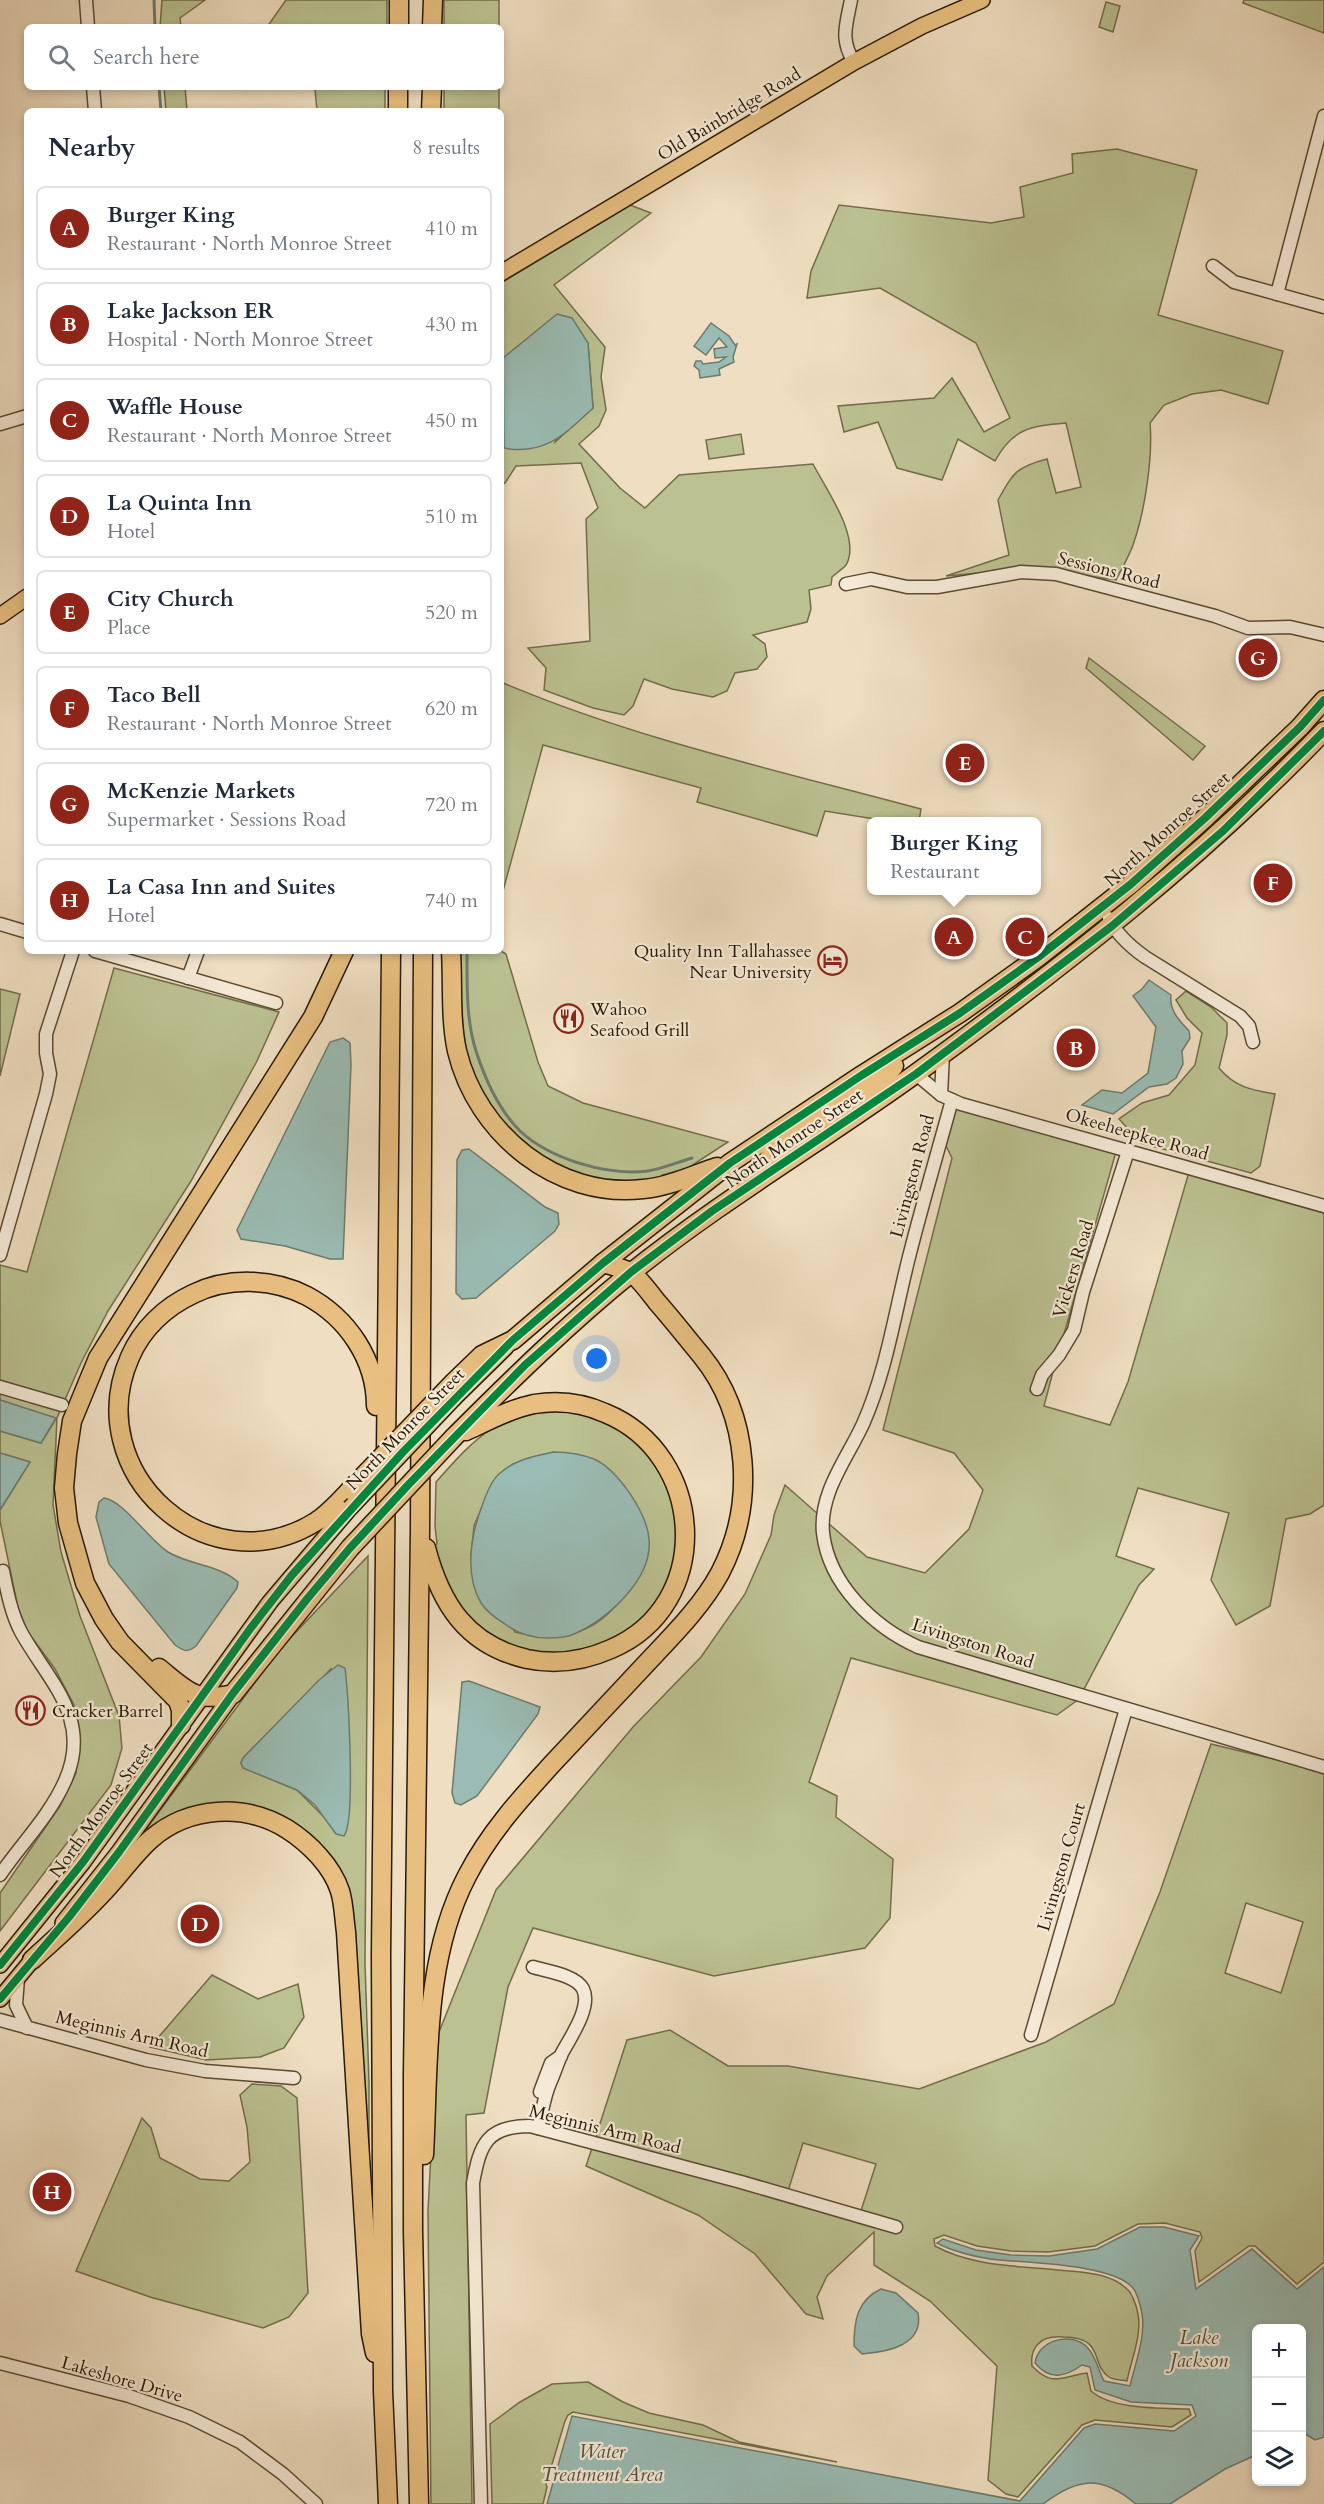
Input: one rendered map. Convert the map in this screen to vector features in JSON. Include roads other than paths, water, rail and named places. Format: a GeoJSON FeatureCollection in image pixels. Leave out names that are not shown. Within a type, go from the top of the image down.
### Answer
{"type":"FeatureCollection","features":[{"type":"Feature","properties":{"kind":"highway"},"geometry":{"type":"LineString","coordinates":[[399,0],[399,24]]}},
{"type":"Feature","properties":{"kind":"highway"},"geometry":{"type":"LineString","coordinates":[[432,24],[433,0]]}},
{"type":"Feature","properties":{"kind":"highway"},"geometry":{"type":"LineString","coordinates":[[398,90],[398,108]]}},
{"type":"Feature","properties":{"kind":"highway"},"geometry":{"type":"LineString","coordinates":[[431,108],[432,90]]}},
{"type":"Feature","properties":{"kind":"highway","name":"North Monroe Street"},"geometry":{"type":"LineString","coordinates":[[385,1564],[376,1539],[376,1388],[368,1363],[355,1339],[340,1321],[307,1296],[289,1289],[251,1282],[209,1286],[165,1310],[148,1327],[133,1349],[123,1371],[118,1414],[122,1443],[131,1468],[150,1497],[159,1506],[176,1519],[208,1534],[238,1540],[254,1540],[283,1535],[306,1527],[350,1499],[454,1390],[482,1355],[513,1340],[603,1263],[730,1163],[960,1013],[1037,958],[1131,884],[1300,727],[1324,700]]}},
{"type":"Feature","properties":{"kind":"highway","name":"North Monroe Street"},"geometry":{"type":"LineString","coordinates":[[233,1694],[350,1548],[525,1365],[631,1272],[743,1190],[916,1074],[1112,926],[1231,823],[1324,731]]}},
{"type":"Feature","properties":{"kind":"highway"},"geometry":{"type":"LineString","coordinates":[[1215,807],[1231,823]]}},
{"type":"Feature","properties":{"kind":"highway"},"geometry":{"type":"LineString","coordinates":[[181,1725],[181,1710],[178,1701],[120,1642],[90,1592],[80,1567],[68,1523],[64,1488],[72,1421],[86,1384],[124,1315],[313,1017],[343,954]]}},
{"type":"Feature","properties":{"kind":"highway"},"geometry":{"type":"LineString","coordinates":[[388,2504],[383,2391],[381,1955],[391,954]]}},
{"type":"Feature","properties":{"kind":"highway"},"geometry":{"type":"LineString","coordinates":[[419,2504],[412,2074],[420,1530],[423,954]]}},
{"type":"Feature","properties":{"kind":"highway"},"geometry":{"type":"LineString","coordinates":[[451,954],[454,1031],[458,1053],[476,1100],[517,1149],[539,1165],[563,1178],[595,1188],[619,1190],[656,1187],[730,1163]]}},
{"type":"Feature","properties":{"kind":"highway"},"geometry":{"type":"LineString","coordinates":[[916,1074],[920,1058],[936,1044],[960,1013]]}},
{"type":"Feature","properties":{"kind":"highway"},"geometry":{"type":"LineString","coordinates":[[743,1190],[778,1147],[889,1072],[897,1063],[900,1051]]}},
{"type":"Feature","properties":{"kind":"highway"},"geometry":{"type":"LineString","coordinates":[[413,2231],[423,2168],[433,1987],[440,1947],[452,1907],[465,1878],[480,1851],[511,1809],[675,1633],[705,1595],[720,1572],[734,1537],[744,1479],[740,1434],[727,1396],[714,1371],[631,1272],[603,1263]]}},
{"type":"Feature","properties":{"kind":"highway"},"geometry":{"type":"LineString","coordinates":[[420,1530],[443,1598],[460,1622],[493,1647],[515,1656],[540,1662],[566,1662],[590,1658],[620,1646],[642,1631],[661,1610],[675,1587],[686,1538],[684,1511],[677,1485],[664,1460],[644,1436],[620,1419],[582,1405],[563,1402],[535,1404],[505,1413],[454,1437]]}},
{"type":"Feature","properties":{"kind":"highway"},"geometry":{"type":"LineString","coordinates":[[90,1592],[154,1664],[174,1680],[201,1697],[214,1699],[233,1694]]}},
{"type":"Feature","properties":{"kind":"highway"},"geometry":{"type":"LineString","coordinates":[[32,1960],[107,1888],[150,1839],[178,1822],[216,1812],[237,1812],[259,1816],[295,1834],[323,1862],[340,1890],[346,1932],[371,2334],[383,2391]]}},
{"type":"Feature","properties":{"kind":"main road","name":"Old Bainbridge Road"},"geometry":{"type":"LineString","coordinates":[[504,271],[854,62],[922,26],[982,0]]}},
{"type":"Feature","properties":{"kind":"main road"},"geometry":{"type":"LineString","coordinates":[[0,616],[24,599]]}},
{"type":"Feature","properties":{"kind":"main road","name":"North Monroe Street"},"geometry":{"type":"LineString","coordinates":[[0,1965],[83,1862],[270,1602],[350,1499]]}},
{"type":"Feature","properties":{"kind":"main road","name":"North Monroe Street"},"geometry":{"type":"LineString","coordinates":[[0,1999],[119,1852],[233,1694]]}},
{"type":"Feature","properties":{"kind":"street"},"geometry":{"type":"LineString","coordinates":[[86,0],[88,24]]}},
{"type":"Feature","properties":{"kind":"street"},"geometry":{"type":"LineString","coordinates":[[851,0],[845,30],[845,49],[854,62]]}},
{"type":"Feature","properties":{"kind":"street"},"geometry":{"type":"LineString","coordinates":[[93,90],[95,108]]}},
{"type":"Feature","properties":{"kind":"street"},"geometry":{"type":"LineString","coordinates":[[1277,294],[1324,116]]}},
{"type":"Feature","properties":{"kind":"street"},"geometry":{"type":"LineString","coordinates":[[1213,266],[1224,277],[1234,282],[1324,307]]}},
{"type":"Feature","properties":{"kind":"street"},"geometry":{"type":"LineString","coordinates":[[0,424],[24,417]]}},
{"type":"Feature","properties":{"kind":"street","name":"Sessions Road"},"geometry":{"type":"LineString","coordinates":[[846,584],[871,579],[907,587],[937,586],[1021,572],[1056,574],[1215,616],[1248,627],[1290,627],[1324,635]]}},
{"type":"Feature","properties":{"kind":"street"},"geometry":{"type":"LineString","coordinates":[[1103,905],[1112,926],[1131,947],[1240,1016],[1249,1026],[1253,1042]]}},
{"type":"Feature","properties":{"kind":"street"},"geometry":{"type":"LineString","coordinates":[[0,924],[24,931]]}},
{"type":"Feature","properties":{"kind":"street"},"geometry":{"type":"LineString","coordinates":[[0,1255],[46,1094],[50,1074],[46,1053],[46,1034],[72,954]]}},
{"type":"Feature","properties":{"kind":"street"},"geometry":{"type":"LineString","coordinates":[[104,954],[276,1003]]}},
{"type":"Feature","properties":{"kind":"street"},"geometry":{"type":"LineString","coordinates":[[188,978],[197,954]]}},
{"type":"Feature","properties":{"kind":"street"},"geometry":{"type":"LineString","coordinates":[[943,1054],[940,1075],[947,1097]]}},
{"type":"Feature","properties":{"kind":"street","name":"Okeeheepkee Road"},"geometry":{"type":"LineString","coordinates":[[916,1074],[947,1097],[1080,1139],[1324,1206]]}},
{"type":"Feature","properties":{"kind":"street","name":"Livingston Road"},"geometry":{"type":"LineString","coordinates":[[947,1097],[879,1383],[862,1427],[834,1479],[826,1500],[823,1527],[826,1546],[838,1575],[856,1601],[881,1626],[906,1641],[945,1656],[1324,1767]]}},
{"type":"Feature","properties":{"kind":"street","name":"Vickers Road"},"geometry":{"type":"LineString","coordinates":[[1036,1389],[1042,1375],[1059,1355],[1074,1330],[1083,1292],[1128,1151]]}},
{"type":"Feature","properties":{"kind":"street"},"geometry":{"type":"LineString","coordinates":[[0,1387],[62,1405]]}},
{"type":"Feature","properties":{"kind":"street"},"geometry":{"type":"LineString","coordinates":[[0,1875],[54,1802],[69,1770],[73,1742],[71,1725],[60,1692],[21,1632],[10,1603],[3,1571]]}},
{"type":"Feature","properties":{"kind":"street","name":"Livingston Court"},"geometry":{"type":"LineString","coordinates":[[1031,2035],[1126,1709]]}},
{"type":"Feature","properties":{"kind":"street"},"geometry":{"type":"LineString","coordinates":[[533,1967],[569,1978],[583,1989],[585,1998],[582,2015],[561,2056],[551,2063],[545,2073],[534,2127]]}},
{"type":"Feature","properties":{"kind":"street"},"geometry":{"type":"LineString","coordinates":[[18,1978],[16,2005],[27,2028]]}},
{"type":"Feature","properties":{"kind":"street","name":"Meginnis Arm Road"},"geometry":{"type":"LineString","coordinates":[[0,2020],[146,2060],[205,2071],[294,2078]]}},
{"type":"Feature","properties":{"kind":"street","name":"Meginnis Arm Road"},"geometry":{"type":"LineString","coordinates":[[481,2504],[473,2183],[479,2157],[490,2138],[504,2128],[534,2127],[741,2182],[896,2227]]}},
{"type":"Feature","properties":{"kind":"street","name":"Lakeshore Drive"},"geometry":{"type":"LineString","coordinates":[[0,2363],[129,2396],[189,2417],[240,2442],[283,2474],[316,2504]]}},
{"type":"Feature","properties":{"kind":"water"},"geometry":{"type":"Polygon","coordinates":[[[557,314],[572,318],[588,343],[593,408],[564,434],[543,445],[518,450],[504,448],[504,357],[557,314]]]}},
{"type":"Feature","properties":{"kind":"water"},"geometry":{"type":"Polygon","coordinates":[[[711,323],[729,336],[735,345],[737,344],[733,357],[734,362],[719,369],[720,375],[700,378],[699,370],[694,366],[696,361],[701,361],[703,364],[719,362],[726,357],[715,358],[714,349],[727,347],[719,338],[706,355],[694,346],[711,323]]]}},
{"type":"Feature","properties":{"kind":"water"},"geometry":{"type":"Polygon","coordinates":[[[1149,980],[1171,995],[1173,1011],[1189,1031],[1190,1038],[1182,1051],[1183,1064],[1176,1078],[1167,1084],[1149,1087],[1113,1114],[1082,1105],[1102,1090],[1122,1093],[1148,1073],[1156,1027],[1133,996],[1149,980]]]}},
{"type":"Feature","properties":{"kind":"water"},"geometry":{"type":"Polygon","coordinates":[[[343,1038],[350,1043],[351,1065],[343,1259],[330,1259],[285,1246],[241,1239],[237,1230],[330,1042],[343,1038]]]}},
{"type":"Feature","properties":{"kind":"water"},"geometry":{"type":"Polygon","coordinates":[[[469,1149],[545,1207],[558,1213],[559,1224],[555,1231],[476,1298],[462,1299],[456,1293],[457,1160],[462,1150],[469,1149]]]}},
{"type":"Feature","properties":{"kind":"water"},"geometry":{"type":"Polygon","coordinates":[[[0,1400],[56,1418],[41,1443],[0,1431],[0,1400]]]}},
{"type":"Feature","properties":{"kind":"water"},"geometry":{"type":"Polygon","coordinates":[[[554,1452],[589,1457],[612,1472],[630,1493],[643,1517],[649,1539],[648,1554],[644,1569],[636,1583],[600,1619],[571,1635],[541,1638],[515,1630],[483,1606],[472,1580],[471,1555],[478,1517],[496,1477],[518,1462],[554,1452]]]}},
{"type":"Feature","properties":{"kind":"water"},"geometry":{"type":"Polygon","coordinates":[[[0,1453],[30,1462],[0,1510],[0,1453]]]}},
{"type":"Feature","properties":{"kind":"water"},"geometry":{"type":"Polygon","coordinates":[[[104,1498],[120,1506],[168,1552],[185,1560],[213,1568],[231,1576],[238,1582],[237,1588],[196,1646],[190,1650],[181,1649],[175,1645],[109,1564],[96,1517],[99,1502],[104,1498]]]}},
{"type":"Feature","properties":{"kind":"water"},"geometry":{"type":"Polygon","coordinates":[[[338,1665],[345,1668],[349,1728],[350,1807],[348,1826],[344,1836],[336,1834],[315,1805],[297,1790],[243,1768],[241,1763],[243,1758],[319,1680],[338,1665]]]}},
{"type":"Feature","properties":{"kind":"water"},"geometry":{"type":"Polygon","coordinates":[[[469,1681],[540,1707],[538,1714],[477,1796],[461,1805],[455,1803],[452,1793],[462,1682],[469,1681]]]}},
{"type":"Feature","properties":{"kind":"water","name":"Lake Jackson"},"geometry":{"type":"Polygon","coordinates":[[[1140,2227],[1164,2227],[1199,2236],[1190,2250],[1196,2289],[1252,2249],[1297,2289],[1324,2267],[1324,2437],[1315,2440],[1306,2434],[1306,2324],[1252,2324],[1252,2457],[1225,2469],[1170,2504],[1136,2504],[1112,2488],[1090,2483],[1079,2484],[1043,2504],[547,2504],[572,2416],[1020,2501],[1084,2428],[1095,2424],[1174,2431],[1196,2416],[1192,2405],[1131,2402],[1095,2390],[1090,2367],[1082,2365],[1064,2374],[1052,2375],[1046,2373],[1035,2363],[1037,2355],[1049,2344],[1056,2340],[1073,2340],[1080,2342],[1090,2350],[1104,2381],[1130,2386],[1143,2323],[1140,2304],[1133,2288],[1107,2273],[1044,2263],[990,2259],[962,2253],[937,2243],[943,2239],[976,2250],[1011,2255],[1049,2256],[1097,2249],[1140,2227]]]}},
{"type":"Feature","properties":{"kind":"water"},"geometry":{"type":"Polygon","coordinates":[[[881,2289],[896,2293],[918,2313],[918,2324],[910,2340],[902,2345],[893,2349],[862,2354],[854,2346],[858,2312],[867,2299],[881,2289]]]}},
{"type":"Feature","properties":{"kind":"waterway"},"geometry":{"type":"LineString","coordinates":[[154,0],[155,24]]}},
{"type":"Feature","properties":{"kind":"waterway"},"geometry":{"type":"LineString","coordinates":[[159,90],[161,108]]}},
{"type":"Feature","properties":{"kind":"waterway"},"geometry":{"type":"LineString","coordinates":[[467,954],[469,1014],[476,1051],[493,1094],[520,1131],[532,1141],[563,1157],[615,1171],[648,1171],[692,1158]]}},
{"type":"Feature","properties":{"kind":"place","name":"McKenzie Markets"},"geometry":{"type":"Point","coordinates":[1258,658]}},
{"type":"Feature","properties":{"kind":"place","name":"City Church"},"geometry":{"type":"Point","coordinates":[965,763]}},
{"type":"Feature","properties":{"kind":"place","name":"Taco Bell"},"geometry":{"type":"Point","coordinates":[1273,883]}},
{"type":"Feature","properties":{"kind":"place","name":"Burger King"},"geometry":{"type":"Point","coordinates":[954,937]}},
{"type":"Feature","properties":{"kind":"place","name":"Waffle House"},"geometry":{"type":"Point","coordinates":[1025,937]}},
{"type":"Feature","properties":{"kind":"place","name":"Quality Inn Tallahassee Near University"},"geometry":{"type":"Point","coordinates":[833,961]}},
{"type":"Feature","properties":{"kind":"place","name":"Wahoo Seafood Grill"},"geometry":{"type":"Point","coordinates":[569,1019]}},
{"type":"Feature","properties":{"kind":"place","name":"Lake Jackson ER"},"geometry":{"type":"Point","coordinates":[1076,1048]}},
{"type":"Feature","properties":{"kind":"place","name":"Cracker Barrel"},"geometry":{"type":"Point","coordinates":[31,1711]}},
{"type":"Feature","properties":{"kind":"place","name":"La Quinta Inn"},"geometry":{"type":"Point","coordinates":[200,1924]}},
{"type":"Feature","properties":{"kind":"place","name":"La Casa Inn and Suites"},"geometry":{"type":"Point","coordinates":[52,2192]}},
{"type":"Feature","properties":{"kind":"water label","name":"Water Treatment Area"},"geometry":{"type":"Point","coordinates":[602,2462]}}]}
